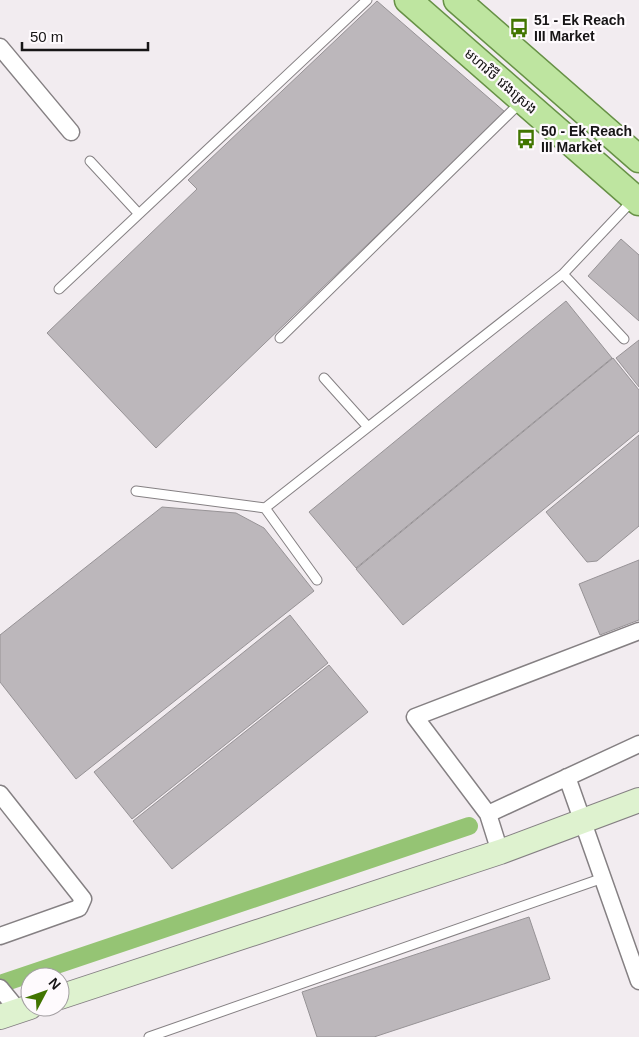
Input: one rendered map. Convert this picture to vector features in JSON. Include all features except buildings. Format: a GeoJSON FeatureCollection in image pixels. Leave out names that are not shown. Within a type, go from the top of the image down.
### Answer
{"type":"FeatureCollection","features":[{"type":"Feature","properties":{"kind":"main road","name":"មហាវិថី វេងស្រេង"},"geometry":{"type":"LineString","coordinates":[[408,0],[637,200]]}},
{"type":"Feature","properties":{"kind":"main road"},"geometry":{"type":"LineString","coordinates":[[457,0],[639,159]]}},
{"type":"Feature","properties":{"kind":"street"},"geometry":{"type":"LineString","coordinates":[[0,47],[71,132]]}},
{"type":"Feature","properties":{"kind":"street"},"geometry":{"type":"LineString","coordinates":[[500,852],[488,814],[415,717],[639,631]]}},
{"type":"Feature","properties":{"kind":"street"},"geometry":{"type":"LineString","coordinates":[[488,814],[639,744]]}},
{"type":"Feature","properties":{"kind":"street"},"geometry":{"type":"LineString","coordinates":[[567,777],[639,981]]}},
{"type":"Feature","properties":{"kind":"street"},"geometry":{"type":"LineString","coordinates":[[0,794],[83,899],[79,908],[0,936]]}},
{"type":"Feature","properties":{"kind":"street"},"geometry":{"type":"LineString","coordinates":[[70,994],[500,852],[639,800]]}},
{"type":"Feature","properties":{"kind":"lane"},"geometry":{"type":"LineString","coordinates":[[59,289],[367,0]]}},
{"type":"Feature","properties":{"kind":"lane"},"geometry":{"type":"LineString","coordinates":[[280,338],[523,100]]}},
{"type":"Feature","properties":{"kind":"lane"},"geometry":{"type":"LineString","coordinates":[[90,161],[139,214]]}},
{"type":"Feature","properties":{"kind":"lane"},"geometry":{"type":"LineString","coordinates":[[136,491],[265,508],[563,274],[637,200]]}},
{"type":"Feature","properties":{"kind":"lane"},"geometry":{"type":"LineString","coordinates":[[563,274],[624,339]]}},
{"type":"Feature","properties":{"kind":"lane"},"geometry":{"type":"LineString","coordinates":[[324,378],[368,427]]}},
{"type":"Feature","properties":{"kind":"lane"},"geometry":{"type":"LineString","coordinates":[[265,508],[317,580]]}},
{"type":"Feature","properties":{"kind":"lane"},"geometry":{"type":"LineString","coordinates":[[149,1037],[603,878]]}},
{"type":"Feature","properties":{"kind":"waterway"},"geometry":{"type":"LineString","coordinates":[[0,984],[469,826]]}},
{"type":"Feature","properties":{"kind":"place","name":"51 - Ek Reach III Market"},"geometry":{"type":"Point","coordinates":[519,28]}},
{"type":"Feature","properties":{"kind":"place","name":"50 - Ek Reach III Market"},"geometry":{"type":"Point","coordinates":[526,139]}}]}
